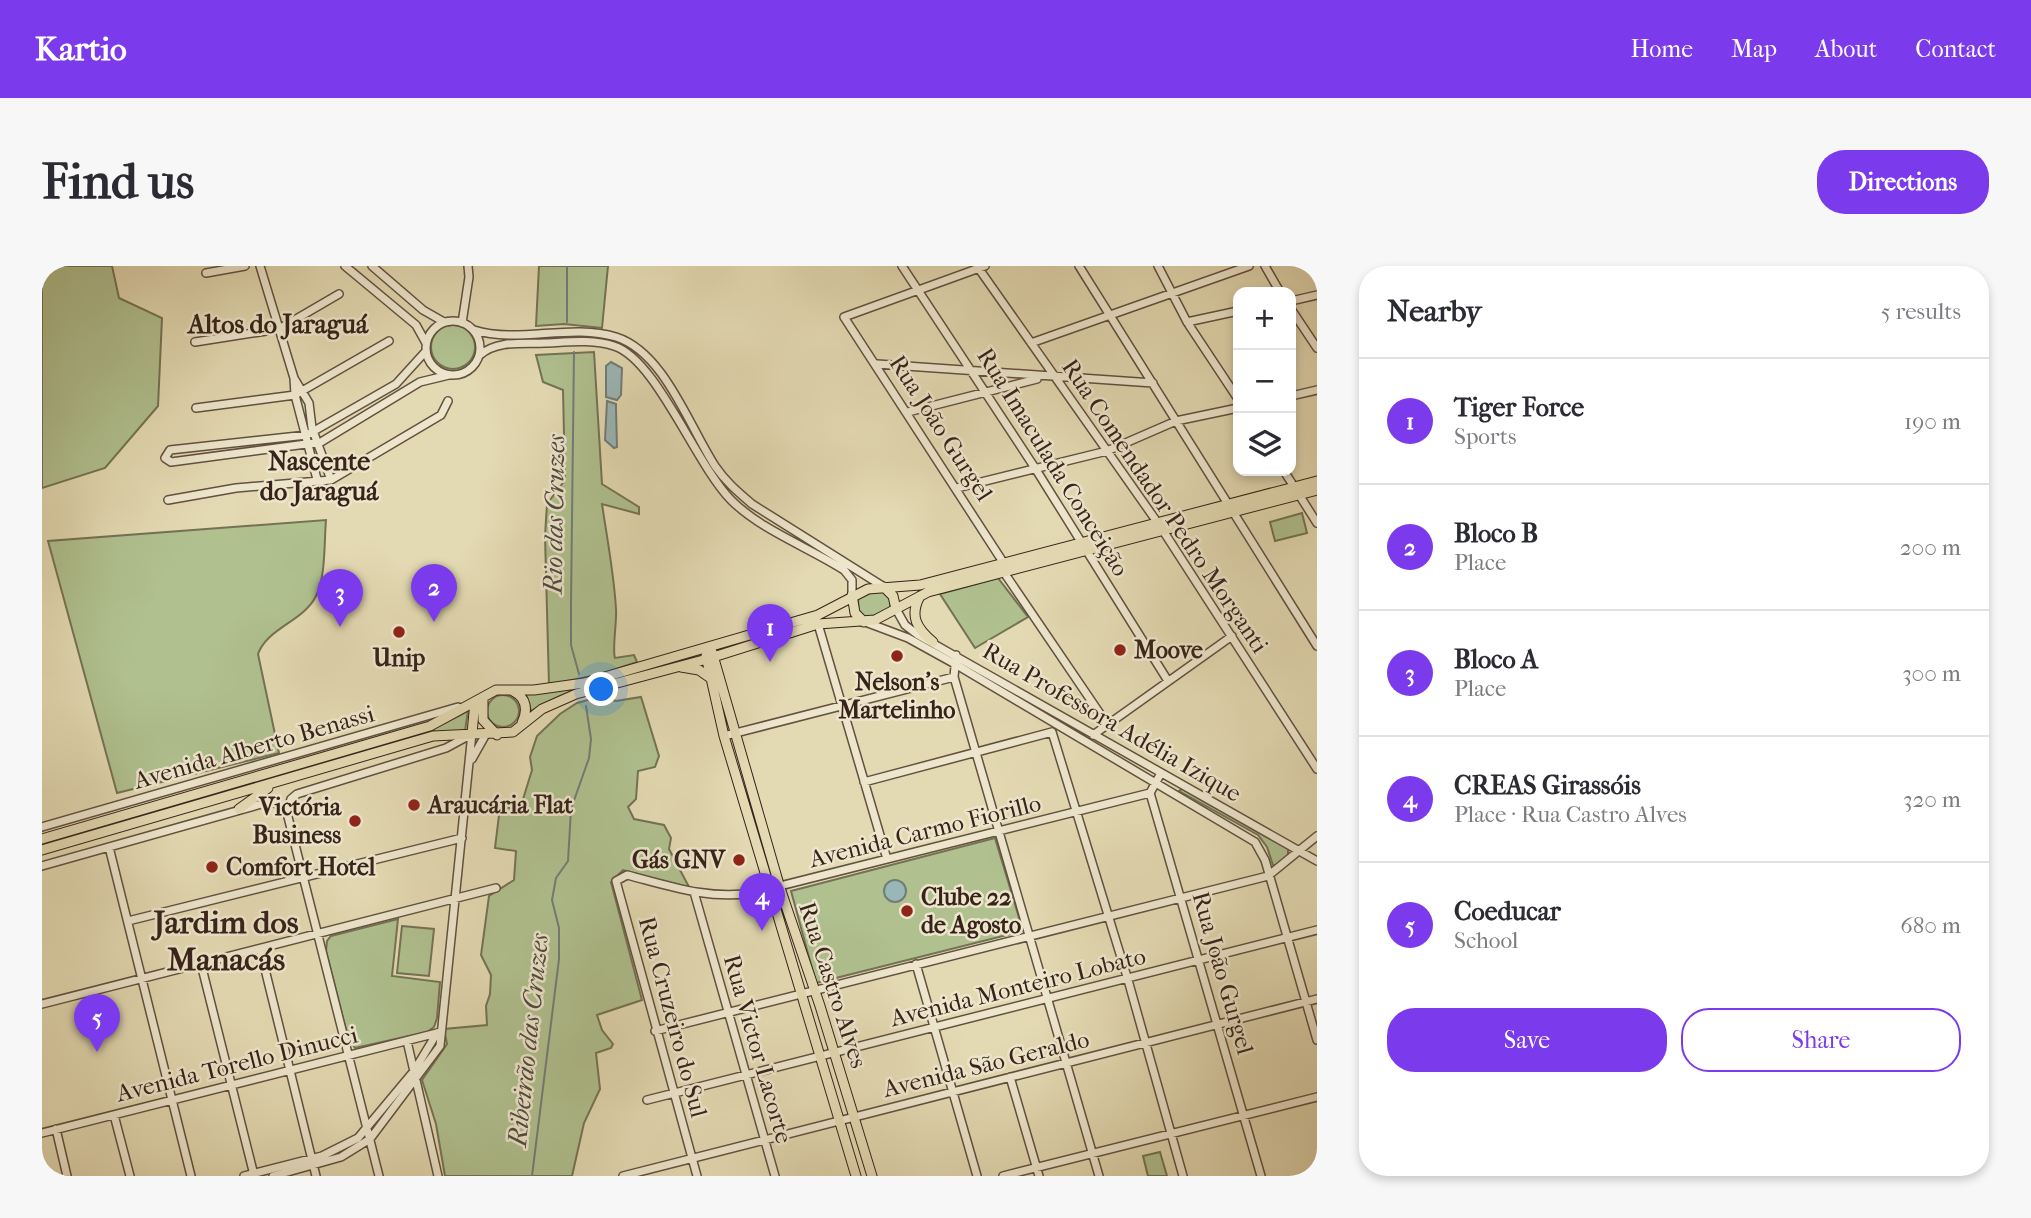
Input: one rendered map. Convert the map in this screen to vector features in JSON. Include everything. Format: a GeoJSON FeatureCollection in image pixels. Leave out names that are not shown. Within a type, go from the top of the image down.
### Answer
{"type":"FeatureCollection","features":[{"type":"Feature","properties":{"kind":"main road"},"geometry":{"type":"LineString","coordinates":[[1296,491],[1317,481]]}},
{"type":"Feature","properties":{"kind":"main road"},"geometry":{"type":"LineString","coordinates":[[42,839],[430,726],[496,690],[513,691],[584,683],[691,651],[708,652],[818,624],[864,622],[896,609],[920,595],[1003,567],[1230,507],[1296,491],[1317,490]]}},
{"type":"Feature","properties":{"kind":"main road"},"geometry":{"type":"LineString","coordinates":[[42,850],[433,736],[472,733],[497,735],[519,727],[560,699],[672,667],[818,615],[867,589],[920,584],[1003,567]]}},
{"type":"Feature","properties":{"kind":"main road"},"geometry":{"type":"LineString","coordinates":[[884,587],[893,596],[896,609]]}},
{"type":"Feature","properties":{"kind":"main road"},"geometry":{"type":"LineString","coordinates":[[920,595],[915,618],[919,629],[933,642]]}},
{"type":"Feature","properties":{"kind":"main road"},"geometry":{"type":"LineString","coordinates":[[852,596],[855,613],[864,622]]}},
{"type":"Feature","properties":{"kind":"main road","name":"Rua Castro Alves"},"geometry":{"type":"LineString","coordinates":[[708,652],[709,677],[724,736],[799,995],[856,1176]]}},
{"type":"Feature","properties":{"kind":"main road","name":"Rua Castro Alves"},"geometry":{"type":"LineString","coordinates":[[708,652],[728,706],[780,888],[815,990],[872,1176]]}},
{"type":"Feature","properties":{"kind":"main road"},"geometry":{"type":"LineString","coordinates":[[672,667],[699,670],[709,677]]}},
{"type":"Feature","properties":{"kind":"main road"},"geometry":{"type":"LineString","coordinates":[[513,691],[519,694],[526,705],[526,714],[519,727]]}},
{"type":"Feature","properties":{"kind":"main road"},"geometry":{"type":"LineString","coordinates":[[472,733],[479,700]]}},
{"type":"Feature","properties":{"kind":"main road"},"geometry":{"type":"LineString","coordinates":[[479,700],[483,720],[497,735]]}},
{"type":"Feature","properties":{"kind":"main road"},"geometry":{"type":"LineString","coordinates":[[717,709],[728,706]]}},
{"type":"Feature","properties":{"kind":"main road"},"geometry":{"type":"LineString","coordinates":[[239,809],[275,783]]}},
{"type":"Feature","properties":{"kind":"street"},"geometry":{"type":"LineString","coordinates":[[206,273],[244,266]]}},
{"type":"Feature","properties":{"kind":"street"},"geometry":{"type":"LineString","coordinates":[[260,266],[294,378],[295,395],[313,446],[331,480]]}},
{"type":"Feature","properties":{"kind":"street"},"geometry":{"type":"LineString","coordinates":[[345,266],[416,325],[434,367],[449,375]]}},
{"type":"Feature","properties":{"kind":"street"},"geometry":{"type":"LineString","coordinates":[[372,266],[423,310],[445,322],[462,323],[474,330],[499,335],[597,333],[636,346],[656,366],[716,468],[733,488],[752,504],[884,587]]}},
{"type":"Feature","properties":{"kind":"street"},"geometry":{"type":"LineString","coordinates":[[462,323],[470,276],[468,266]]}},
{"type":"Feature","properties":{"kind":"street","name":"Rua Imaculada Conceição"},"geometry":{"type":"LineString","coordinates":[[902,266],[1035,468],[1168,681]]}},
{"type":"Feature","properties":{"kind":"street"},"geometry":{"type":"LineString","coordinates":[[1079,266],[1317,646]]}},
{"type":"Feature","properties":{"kind":"street"},"geometry":{"type":"LineString","coordinates":[[1157,266],[1187,322],[1233,391]]}},
{"type":"Feature","properties":{"kind":"street"},"geometry":{"type":"LineString","coordinates":[[1031,343],[1249,266]]}},
{"type":"Feature","properties":{"kind":"street"},"geometry":{"type":"LineString","coordinates":[[1265,266],[1277,287]]}},
{"type":"Feature","properties":{"kind":"street"},"geometry":{"type":"LineString","coordinates":[[918,290],[980,267]]}},
{"type":"Feature","properties":{"kind":"street","name":"Rua Comendador Pedro Morganti"},"geometry":{"type":"LineString","coordinates":[[980,267],[1160,526],[1317,769]]}},
{"type":"Feature","properties":{"kind":"street","name":"Rua João Gurgel"},"geometry":{"type":"LineString","coordinates":[[918,290],[844,317],[877,364],[957,488],[1003,567],[1107,724]]}},
{"type":"Feature","properties":{"kind":"street"},"geometry":{"type":"LineString","coordinates":[[195,342],[279,329],[339,295]]}},
{"type":"Feature","properties":{"kind":"street"},"geometry":{"type":"LineString","coordinates":[[1296,300],[1317,295]]}},
{"type":"Feature","properties":{"kind":"street"},"geometry":{"type":"LineString","coordinates":[[1187,322],[1233,313]]}},
{"type":"Feature","properties":{"kind":"street"},"geometry":{"type":"LineString","coordinates":[[1296,316],[1317,348]]}},
{"type":"Feature","properties":{"kind":"street"},"geometry":{"type":"LineString","coordinates":[[445,322],[433,330],[426,347],[396,384],[310,434],[170,450],[165,458],[171,462],[313,446],[421,382],[466,372],[492,345],[601,342],[631,355],[651,377],[705,470],[731,500],[844,570],[852,580],[852,596]]}},
{"type":"Feature","properties":{"kind":"street"},"geometry":{"type":"LineString","coordinates":[[474,330],[480,346],[480,355]]}},
{"type":"Feature","properties":{"kind":"street"},"geometry":{"type":"LineString","coordinates":[[196,408],[305,394],[389,341]]}},
{"type":"Feature","properties":{"kind":"street"},"geometry":{"type":"LineString","coordinates":[[877,364],[1043,378]]}},
{"type":"Feature","properties":{"kind":"street"},"geometry":{"type":"LineString","coordinates":[[294,378],[305,394],[311,421],[310,434]]}},
{"type":"Feature","properties":{"kind":"street"},"geometry":{"type":"LineString","coordinates":[[908,412],[1043,378],[1153,383]]}},
{"type":"Feature","properties":{"kind":"street"},"geometry":{"type":"LineString","coordinates":[[1296,395],[1317,390]]}},
{"type":"Feature","properties":{"kind":"street"},"geometry":{"type":"LineString","coordinates":[[168,500],[236,488],[331,480],[441,415],[448,401]]}},
{"type":"Feature","properties":{"kind":"street"},"geometry":{"type":"LineString","coordinates":[[957,488],[1107,450],[1176,421],[1233,409]]}},
{"type":"Feature","properties":{"kind":"street"},"geometry":{"type":"LineString","coordinates":[[313,446],[308,454],[318,479]]}},
{"type":"Feature","properties":{"kind":"street"},"geometry":{"type":"LineString","coordinates":[[1287,476],[1317,523]]}},
{"type":"Feature","properties":{"kind":"street","name":"Rua Professora Adélia Izique"},"geometry":{"type":"LineString","coordinates":[[896,609],[910,630],[933,642],[1057,725],[1251,837],[1265,860],[1268,876]]}},
{"type":"Feature","properties":{"kind":"street","name":"Rua Professora Adélia Izique"},"geometry":{"type":"LineString","coordinates":[[864,622],[955,659]]}},
{"type":"Feature","properties":{"kind":"street"},"geometry":{"type":"LineString","coordinates":[[818,624],[887,859]]}},
{"type":"Feature","properties":{"kind":"street"},"geometry":{"type":"LineString","coordinates":[[1093,735],[1232,636]]}},
{"type":"Feature","properties":{"kind":"street"},"geometry":{"type":"LineString","coordinates":[[955,659],[954,677],[1099,1176]]}},
{"type":"Feature","properties":{"kind":"street"},"geometry":{"type":"LineString","coordinates":[[724,736],[954,677]]}},
{"type":"Feature","properties":{"kind":"street","name":"Avenida Alberto Benassi"},"geometry":{"type":"LineString","coordinates":[[42,827],[479,700]]}},
{"type":"Feature","properties":{"kind":"street"},"geometry":{"type":"LineString","coordinates":[[864,782],[976,752],[1057,725],[1075,814],[1128,980],[1182,1176]]}},
{"type":"Feature","properties":{"kind":"street","name":"Rua Professora Adélia Izique"},"geometry":{"type":"LineString","coordinates":[[1057,725],[1093,735],[1317,861]]}},
{"type":"Feature","properties":{"kind":"street"},"geometry":{"type":"LineString","coordinates":[[244,1176],[341,1157],[370,1139],[440,1046],[439,1030],[472,733]]}},
{"type":"Feature","properties":{"kind":"street"},"geometry":{"type":"LineString","coordinates":[[379,1176],[287,813],[290,799],[297,794],[446,748],[472,733]]}},
{"type":"Feature","properties":{"kind":"street"},"geometry":{"type":"LineString","coordinates":[[468,769],[486,734]]}},
{"type":"Feature","properties":{"kind":"street"},"geometry":{"type":"LineString","coordinates":[[1150,793],[1161,773]]}},
{"type":"Feature","properties":{"kind":"street","name":"Rua João Gurgel"},"geometry":{"type":"LineString","coordinates":[[1150,793],[1261,1176]]}},
{"type":"Feature","properties":{"kind":"street","name":"Avenida Carmo Fiorillo"},"geometry":{"type":"LineString","coordinates":[[627,875],[694,892],[736,896],[780,888],[1150,793]]}},
{"type":"Feature","properties":{"kind":"street"},"geometry":{"type":"LineString","coordinates":[[42,866],[239,809],[274,802],[287,813]]}},
{"type":"Feature","properties":{"kind":"street"},"geometry":{"type":"LineString","coordinates":[[655,1031],[1268,876],[1283,867],[1297,850],[1317,836]]}},
{"type":"Feature","properties":{"kind":"street"},"geometry":{"type":"LineString","coordinates":[[128,921],[462,838]]}},
{"type":"Feature","properties":{"kind":"street"},"geometry":{"type":"LineString","coordinates":[[109,847],[191,1176]]}},
{"type":"Feature","properties":{"kind":"street","name":"Rua Cruzeiro do Sul"},"geometry":{"type":"LineString","coordinates":[[627,875],[616,881],[655,1031],[697,1176]]}},
{"type":"Feature","properties":{"kind":"street"},"geometry":{"type":"LineString","coordinates":[[1268,876],[1317,1040]]}},
{"type":"Feature","properties":{"kind":"street"},"geometry":{"type":"LineString","coordinates":[[42,1004],[496,888]]}},
{"type":"Feature","properties":{"kind":"street","name":"Rua Victor Lacorte"},"geometry":{"type":"LineString","coordinates":[[694,892],[775,1176]]}},
{"type":"Feature","properties":{"kind":"street","name":"Avenida Monteiro Lobato"},"geometry":{"type":"LineString","coordinates":[[647,1100],[1317,930]]}},
{"type":"Feature","properties":{"kind":"street"},"geometry":{"type":"LineString","coordinates":[[260,949],[316,1176]]}},
{"type":"Feature","properties":{"kind":"street"},"geometry":{"type":"LineString","coordinates":[[201,964],[254,1175]]}},
{"type":"Feature","properties":{"kind":"street"},"geometry":{"type":"LineString","coordinates":[[916,964],[978,1176]]}},
{"type":"Feature","properties":{"kind":"street","name":"Avenida São Geraldo"},"geometry":{"type":"LineString","coordinates":[[623,1176],[955,1090],[1146,1045],[1317,999]]}},
{"type":"Feature","properties":{"kind":"street"},"geometry":{"type":"LineString","coordinates":[[273,1176],[313,1162],[346,1146],[368,1130],[414,1071],[439,1030]]}},
{"type":"Feature","properties":{"kind":"street","name":"Avenida Torello Dinucci"},"geometry":{"type":"LineString","coordinates":[[42,1133],[407,1041],[439,1030]]}},
{"type":"Feature","properties":{"kind":"street"},"geometry":{"type":"LineString","coordinates":[[407,1041],[438,1176]]}},
{"type":"Feature","properties":{"kind":"street"},"geometry":{"type":"LineString","coordinates":[[1010,1077],[1037,1172]]}},
{"type":"Feature","properties":{"kind":"street"},"geometry":{"type":"LineString","coordinates":[[1003,1176],[1037,1172],[1092,1153],[1317,1097]]}},
{"type":"Feature","properties":{"kind":"street"},"geometry":{"type":"LineString","coordinates":[[114,1115],[130,1176]]}},
{"type":"Feature","properties":{"kind":"street"},"geometry":{"type":"LineString","coordinates":[[56,1129],[67,1176]]}},
{"type":"Feature","properties":{"kind":"green space"},"geometry":{"type":"Polygon","coordinates":[[[42,266],[112,266],[119,298],[162,318],[158,406],[105,468],[42,488],[42,266]]]}},
{"type":"Feature","properties":{"kind":"green space"},"geometry":{"type":"Polygon","coordinates":[[[539,266],[608,266],[602,328],[564,324],[536,326],[539,266]]]}},
{"type":"Feature","properties":{"kind":"green space"},"geometry":{"type":"Polygon","coordinates":[[[453,325],[462,326],[469,331],[474,338],[474,356],[469,363],[462,368],[453,369],[444,368],[437,363],[432,356],[431,347],[432,338],[437,331],[444,326],[453,325]]]}},
{"type":"Feature","properties":{"kind":"green space"},"geometry":{"type":"Polygon","coordinates":[[[594,352],[602,484],[639,507],[639,514],[602,504],[615,596],[615,658],[634,655],[637,662],[601,674],[549,685],[545,536],[547,504],[565,480],[563,390],[543,382],[536,355],[594,352]]]}},
{"type":"Feature","properties":{"kind":"green space"},"geometry":{"type":"Polygon","coordinates":[[[1302,513],[1307,533],[1275,541],[1270,522],[1302,513]]]}},
{"type":"Feature","properties":{"kind":"green space"},"geometry":{"type":"Polygon","coordinates":[[[326,520],[323,569],[316,596],[303,612],[269,637],[258,654],[279,753],[117,793],[48,541],[326,520]]]}},
{"type":"Feature","properties":{"kind":"green space"},"geometry":{"type":"Polygon","coordinates":[[[998,578],[1028,617],[975,648],[940,594],[998,578]]]}},
{"type":"Feature","properties":{"kind":"green space"},"geometry":{"type":"Polygon","coordinates":[[[878,590],[887,593],[891,602],[889,611],[866,618],[859,615],[858,598],[878,590]]]}},
{"type":"Feature","properties":{"kind":"green space"},"geometry":{"type":"Polygon","coordinates":[[[701,652],[592,684],[531,711],[526,694],[701,652]]]}},
{"type":"Feature","properties":{"kind":"green space"},"geometry":{"type":"Polygon","coordinates":[[[503,695],[514,700],[519,711],[514,722],[503,727],[492,722],[487,711],[492,700],[503,695]]]}},
{"type":"Feature","properties":{"kind":"green space"},"geometry":{"type":"Polygon","coordinates":[[[599,697],[616,701],[641,697],[659,756],[655,767],[638,771],[636,799],[628,807],[634,819],[664,825],[671,838],[669,849],[689,887],[623,870],[611,882],[642,1000],[597,1015],[602,1030],[613,1044],[611,1048],[596,1053],[600,1089],[584,1123],[572,1176],[445,1176],[436,1124],[422,1080],[447,1044],[444,1029],[487,1025],[486,1006],[491,975],[481,955],[489,896],[514,880],[516,851],[495,848],[500,807],[520,809],[532,770],[530,757],[537,736],[560,714],[577,703],[599,697]]]}},
{"type":"Feature","properties":{"kind":"green space"},"geometry":{"type":"Polygon","coordinates":[[[468,711],[465,731],[435,733],[433,729],[468,711]]]}},
{"type":"Feature","properties":{"kind":"green space"},"geometry":{"type":"Polygon","coordinates":[[[1182,789],[1288,849],[1288,856],[1277,866],[1273,865],[1267,847],[1258,835],[1179,791],[1182,789]]]}},
{"type":"Feature","properties":{"kind":"green space","name":"Clube 22 de Agosto"},"geometry":{"type":"Polygon","coordinates":[[[995,838],[1023,931],[816,983],[791,891],[995,838]]]}},
{"type":"Feature","properties":{"kind":"green space"},"geometry":{"type":"Polygon","coordinates":[[[398,919],[392,976],[440,982],[434,1027],[427,1032],[355,1048],[348,1038],[326,951],[327,941],[331,936],[398,919]]]}},
{"type":"Feature","properties":{"kind":"green space"},"geometry":{"type":"Polygon","coordinates":[[[402,926],[434,929],[429,976],[397,973],[402,926]]]}},
{"type":"Feature","properties":{"kind":"green space"},"geometry":{"type":"Polygon","coordinates":[[[1160,1152],[1167,1176],[1148,1176],[1143,1156],[1160,1152]]]}},
{"type":"Feature","properties":{"kind":"water"},"geometry":{"type":"Polygon","coordinates":[[[611,362],[622,368],[621,395],[617,400],[606,397],[606,366],[611,362]]]}},
{"type":"Feature","properties":{"kind":"water"},"geometry":{"type":"Polygon","coordinates":[[[607,401],[616,404],[617,447],[614,448],[605,440],[607,401]]]}},
{"type":"Feature","properties":{"kind":"water"},"geometry":{"type":"Polygon","coordinates":[[[895,880],[903,883],[906,891],[903,899],[895,902],[887,899],[884,891],[887,883],[895,880]]]}},
{"type":"Feature","properties":{"kind":"waterway","name":"Rio das Cruzes"},"geometry":{"type":"LineString","coordinates":[[567,266],[567,322]]}},
{"type":"Feature","properties":{"kind":"waterway","name":"Rio das Cruzes"},"geometry":{"type":"LineString","coordinates":[[574,352],[571,645],[579,674]]}},
{"type":"Feature","properties":{"kind":"waterway","name":"Ribeirão das Cruzes"},"geometry":{"type":"LineString","coordinates":[[532,1176],[559,959],[559,928],[552,900],[556,878],[568,861],[571,809],[589,758],[591,739],[586,706]]}},
{"type":"Feature","properties":{"kind":"place","name":"Bloco B"},"geometry":{"type":"Point","coordinates":[434,622]}},
{"type":"Feature","properties":{"kind":"place","name":"Bloco A"},"geometry":{"type":"Point","coordinates":[340,627]}},
{"type":"Feature","properties":{"kind":"place","name":"Unip"},"geometry":{"type":"Point","coordinates":[399,632]}},
{"type":"Feature","properties":{"kind":"place","name":"Moove"},"geometry":{"type":"Point","coordinates":[1120,650]}},
{"type":"Feature","properties":{"kind":"place","name":"Nelson's Martelinho"},"geometry":{"type":"Point","coordinates":[897,656]}},
{"type":"Feature","properties":{"kind":"place","name":"Tiger Force"},"geometry":{"type":"Point","coordinates":[770,662]}},
{"type":"Feature","properties":{"kind":"place","name":"Araucária Flat"},"geometry":{"type":"Point","coordinates":[414,805]}},
{"type":"Feature","properties":{"kind":"place","name":"Victória Business"},"geometry":{"type":"Point","coordinates":[355,821]}},
{"type":"Feature","properties":{"kind":"place","name":"Gás GNV"},"geometry":{"type":"Point","coordinates":[739,860]}},
{"type":"Feature","properties":{"kind":"place","name":"Comfort Hotel"},"geometry":{"type":"Point","coordinates":[212,867]}},
{"type":"Feature","properties":{"kind":"place","name":"Clube 22 de Agosto"},"geometry":{"type":"Point","coordinates":[907,911]}},
{"type":"Feature","properties":{"kind":"place","name":"CREAS Girassóis"},"geometry":{"type":"Point","coordinates":[762,931]}},
{"type":"Feature","properties":{"kind":"place","name":"Coeducar"},"geometry":{"type":"Point","coordinates":[97,1052]}},
{"type":"Feature","properties":{"kind":"district","name":"Altos do Jaraguá"},"geometry":{"type":"Point","coordinates":[278,324]}},
{"type":"Feature","properties":{"kind":"district","name":"Nascente do Jaraguá"},"geometry":{"type":"Point","coordinates":[319,476]}},
{"type":"Feature","properties":{"kind":"district","name":"Jardim dos Manacás"},"geometry":{"type":"Point","coordinates":[226,940]}}]}
